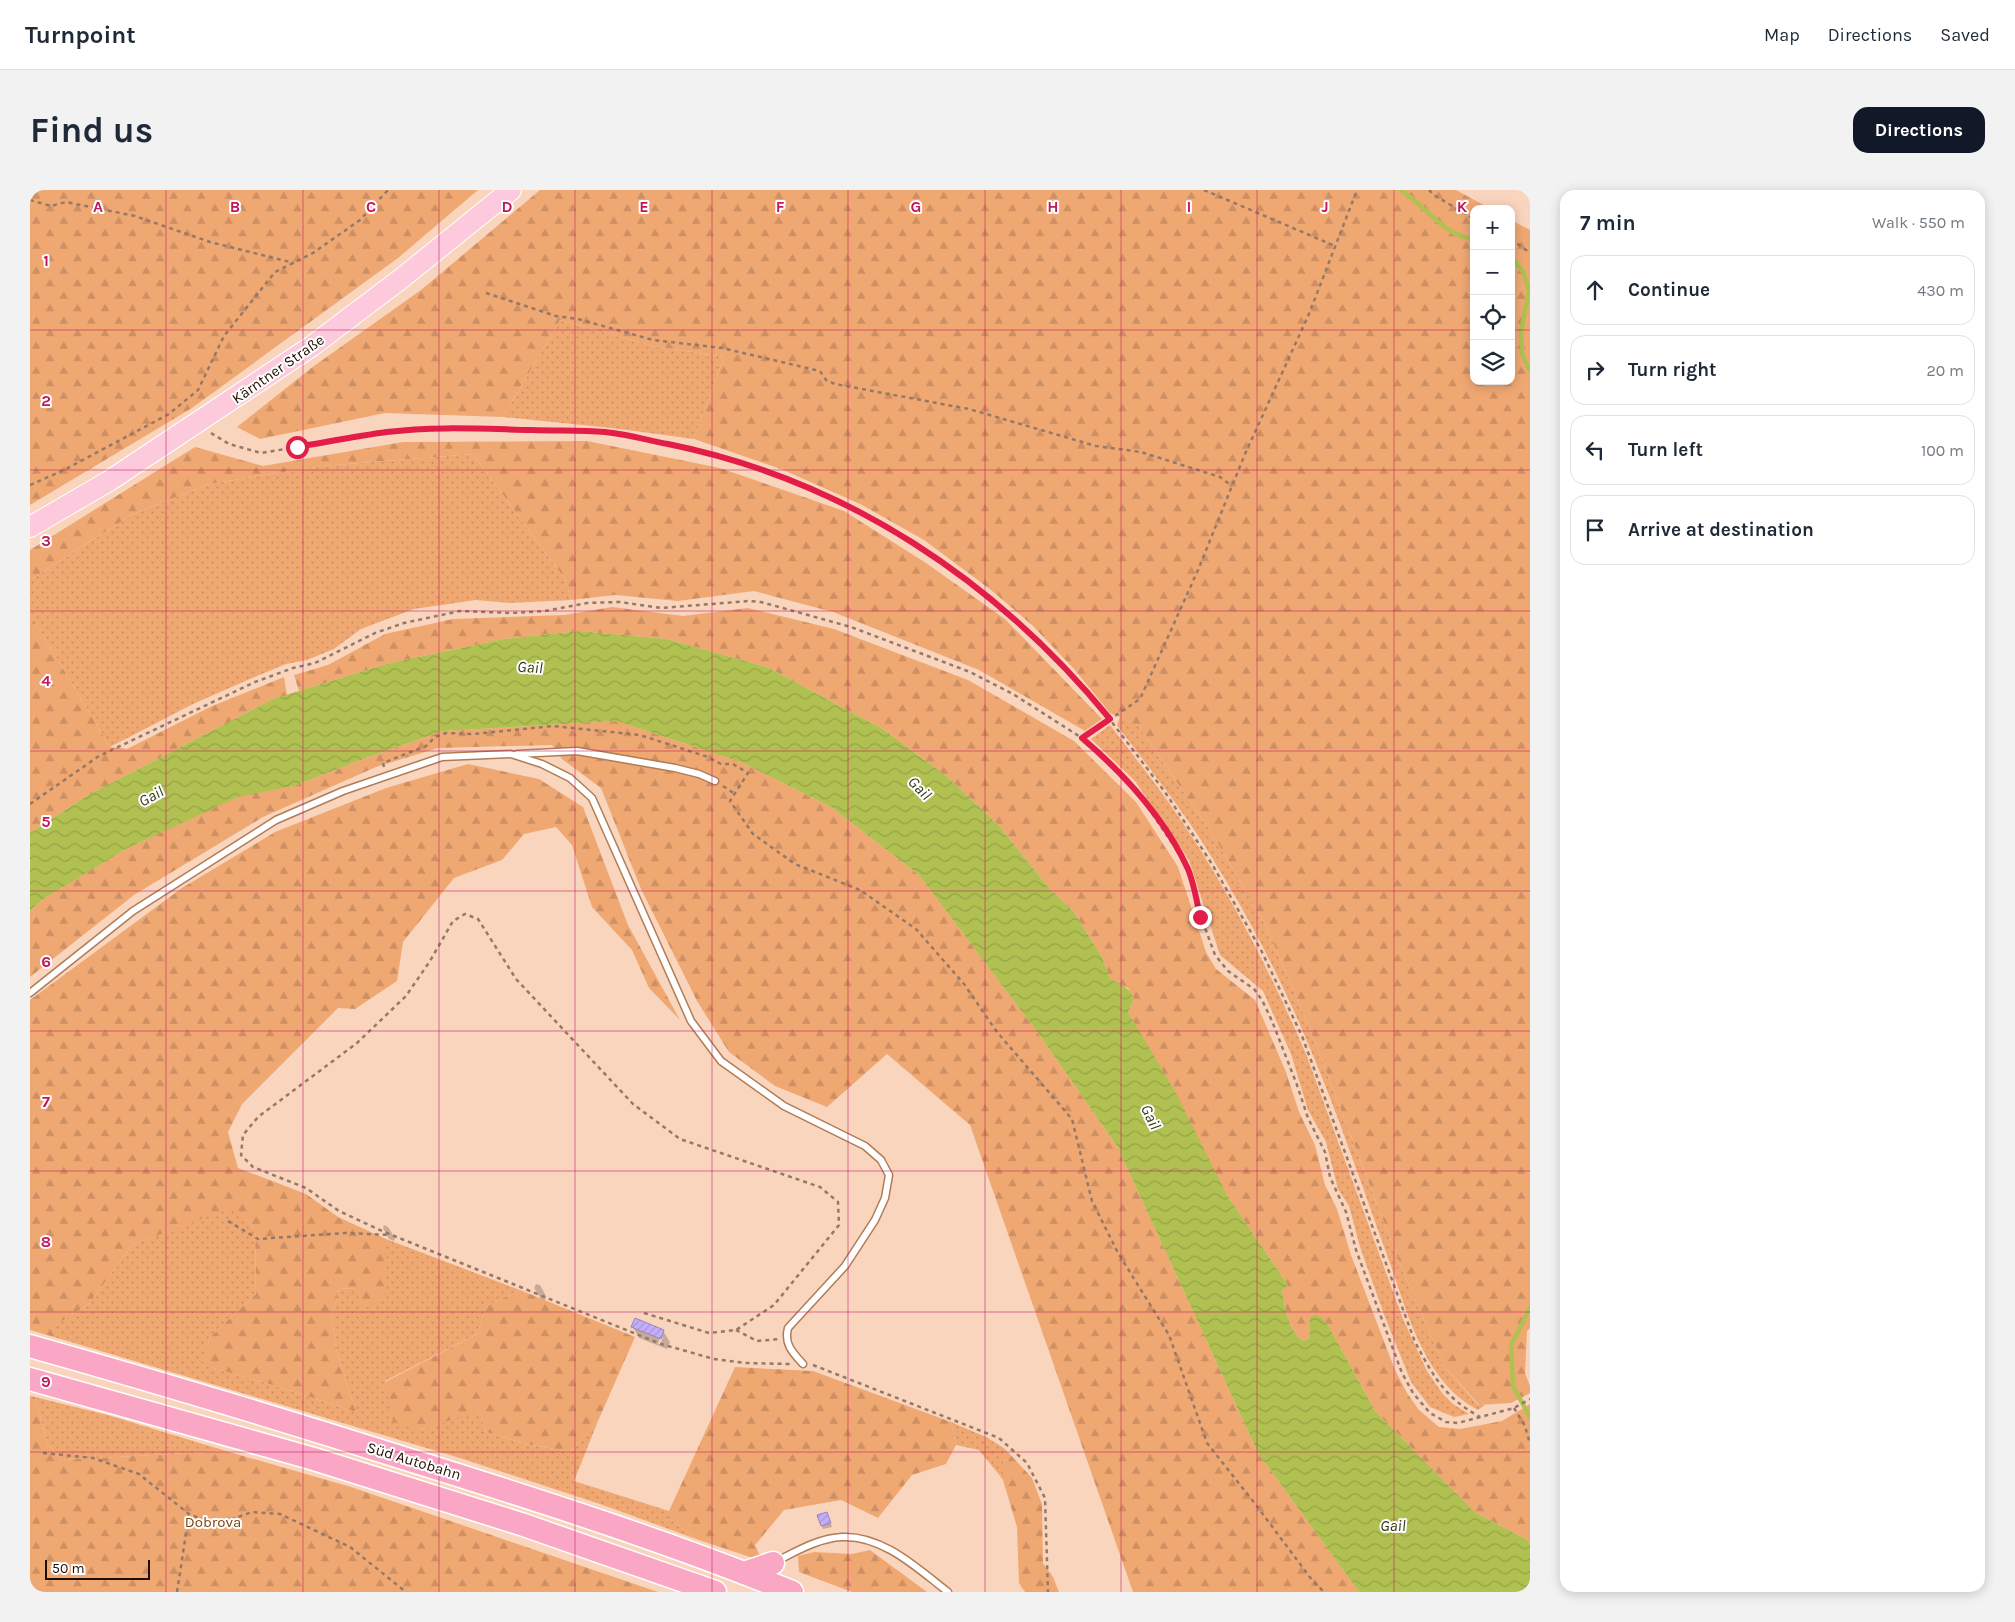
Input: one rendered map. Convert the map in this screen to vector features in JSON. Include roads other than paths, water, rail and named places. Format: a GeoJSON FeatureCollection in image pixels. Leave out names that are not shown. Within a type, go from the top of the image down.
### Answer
{"type":"FeatureCollection","features":[{"type":"Feature","properties":{"kind":"highway","name":"Süd Autobahn"},"geometry":{"type":"LineString","coordinates":[[34,1348],[320,1432],[538,1500],[744,1572],[792,1592]]}},
{"type":"Feature","properties":{"kind":"highway","name":"Süd Autobahn"},"geometry":{"type":"LineString","coordinates":[[30,1379],[314,1459],[524,1525],[715,1592]]}},
{"type":"Feature","properties":{"kind":"highway"},"geometry":{"type":"LineString","coordinates":[[744,1572],[773,1563]]}},
{"type":"Feature","properties":{"kind":"main road","name":"Kärntner Straße"},"geometry":{"type":"LineString","coordinates":[[30,527],[109,481],[198,424],[312,346],[402,278],[511,190]]}},
{"type":"Feature","properties":{"kind":"lane"},"geometry":{"type":"LineString","coordinates":[[30,993],[133,911],[276,820],[343,791],[442,757],[577,751],[675,768],[699,774],[715,781]]}},
{"type":"Feature","properties":{"kind":"lane"},"geometry":{"type":"LineString","coordinates":[[511,754],[542,764],[570,778],[592,798],[691,1021],[721,1061],[784,1106],[865,1146],[881,1160],[889,1175],[885,1198],[875,1220],[845,1266],[788,1328],[786,1338],[792,1352],[803,1364]]}},
{"type":"Feature","properties":{"kind":"lane"},"geometry":{"type":"LineString","coordinates":[[773,1563],[816,1543],[842,1537],[860,1539],[887,1548],[948,1592]]}},
{"type":"Feature","properties":{"kind":"water","name":"Gail"},"geometry":{"type":"Polygon","coordinates":[[[579,631],[667,639],[767,667],[883,729],[949,778],[1000,827],[1049,888],[1074,912],[1102,957],[1110,979],[1124,986],[1132,995],[1134,999],[1128,1012],[1176,1093],[1227,1195],[1288,1285],[1282,1291],[1290,1324],[1298,1336],[1303,1341],[1310,1338],[1310,1318],[1316,1314],[1327,1323],[1375,1411],[1476,1513],[1526,1539],[1530,1544],[1530,1592],[1359,1592],[1258,1453],[1117,1146],[1035,1029],[919,875],[831,807],[743,763],[617,721],[443,731],[294,786],[238,797],[126,849],[42,900],[30,911],[30,833],[88,795],[273,699],[386,664],[503,639],[579,631]]]}},
{"type":"Feature","properties":{"kind":"waterway"},"geometry":{"type":"LineString","coordinates":[[1401,190],[1444,227],[1453,233],[1470,238]]}},
{"type":"Feature","properties":{"kind":"waterway"},"geometry":{"type":"LineString","coordinates":[[1515,262],[1524,273],[1529,291],[1521,331],[1522,354],[1530,371]]}},
{"type":"Feature","properties":{"kind":"waterway"},"geometry":{"type":"LineString","coordinates":[[1530,1308],[1511,1345],[1513,1386],[1530,1417]]}},
{"type":"Feature","properties":{"kind":"park label","name":"Dobrova"},"geometry":{"type":"Point","coordinates":[213,1522]}}]}
